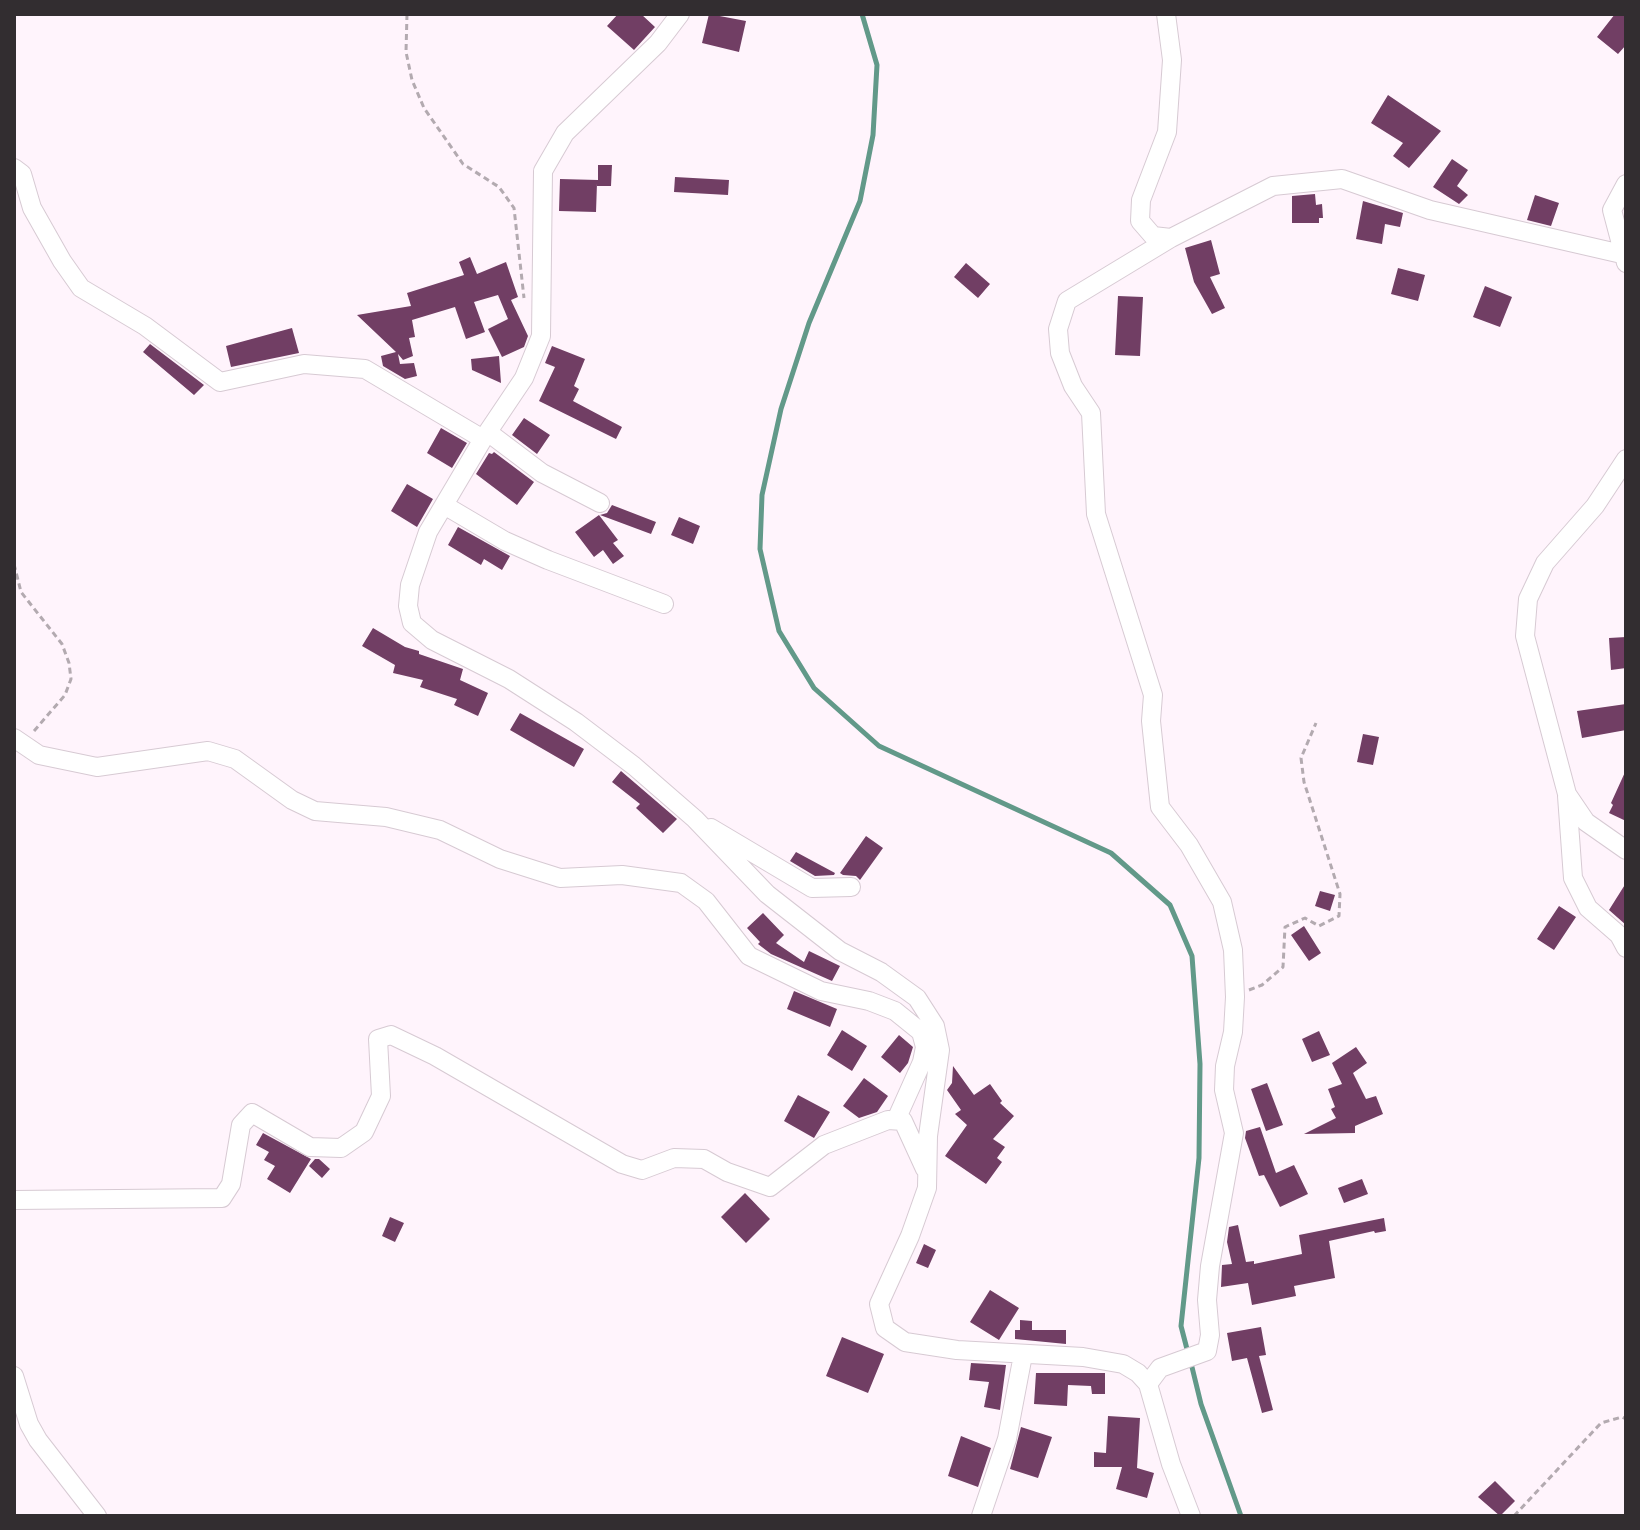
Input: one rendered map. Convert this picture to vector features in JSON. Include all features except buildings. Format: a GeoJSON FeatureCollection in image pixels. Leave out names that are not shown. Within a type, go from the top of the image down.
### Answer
{"type":"FeatureCollection","features":[{"type":"Feature","properties":{"kind":"street"},"geometry":{"type":"LineString","coordinates":[[680,14],[658,43],[565,133],[543,171],[541,336],[524,378],[428,532],[410,585],[408,606],[412,623],[432,640],[509,679],[576,722],[634,766],[695,819],[767,894],[840,951],[881,972],[917,998],[935,1026],[940,1050],[928,1136],[927,1188],[910,1236],[879,1304],[885,1328],[905,1342],[957,1350],[1083,1357],[1123,1364],[1138,1373],[1148,1384],[1171,1464],[1191,1516]]}},
{"type":"Feature","properties":{"kind":"street"},"geometry":{"type":"LineString","coordinates":[[1166,14],[1172,60],[1167,132],[1141,200],[1140,221],[1153,236],[1171,238]]}},
{"type":"Feature","properties":{"kind":"street"},"geometry":{"type":"LineString","coordinates":[[14,168],[22,174],[32,208],[81,288],[145,326],[220,382],[304,364],[365,369],[486,436],[542,473],[600,503]]}},
{"type":"Feature","properties":{"kind":"street"},"geometry":{"type":"LineString","coordinates":[[1148,1384],[1160,1368],[1207,1351],[1210,1335],[1207,1300],[1210,1266],[1234,1133],[1224,1090],[1225,1066],[1233,1032],[1233,950],[1222,902],[1189,845],[1160,807],[1151,721],[1153,695],[1096,514],[1091,413],[1073,386],[1060,353],[1058,329],[1067,301],[1171,238],[1273,186],[1342,179],[1430,210],[1625,257],[1612,210],[1626,184]]}},
{"type":"Feature","properties":{"kind":"street"},"geometry":{"type":"LineString","coordinates":[[1626,459],[1595,506],[1545,563],[1528,599],[1525,636],[1567,794],[1573,878],[1588,908],[1619,935],[1626,948]]}},
{"type":"Feature","properties":{"kind":"street"},"geometry":{"type":"LineString","coordinates":[[444,505],[505,541],[664,604]]}},
{"type":"Feature","properties":{"kind":"street"},"geometry":{"type":"LineString","coordinates":[[19,742],[39,755],[97,767],[208,751],[235,759],[292,800],[315,811],[386,817],[440,830],[500,859],[560,878],[622,875],[681,883],[706,901],[749,956],[821,991],[869,1001],[895,1011],[921,1032],[925,1047],[922,1062],[896,1120]]}},
{"type":"Feature","properties":{"kind":"street"},"geometry":{"type":"LineString","coordinates":[[1567,794],[1586,822],[1626,850]]}},
{"type":"Feature","properties":{"kind":"street"},"geometry":{"type":"LineString","coordinates":[[695,819],[812,888],[851,887]]}},
{"type":"Feature","properties":{"kind":"street"},"geometry":{"type":"LineString","coordinates":[[14,1200],[222,1198],[231,1184],[241,1125],[252,1113],[310,1147],[341,1148],[364,1132],[381,1096],[378,1039],[391,1035],[435,1056],[622,1164],[642,1170],[674,1158],[704,1159],[727,1172],[770,1187],[824,1145],[888,1120],[896,1120],[903,1121],[927,1174]]}},
{"type":"Feature","properties":{"kind":"street"},"geometry":{"type":"LineString","coordinates":[[981,1516],[1007,1439],[1023,1355]]}},
{"type":"Feature","properties":{"kind":"street"},"geometry":{"type":"LineString","coordinates":[[14,1376],[29,1424],[38,1440],[97,1516]]}},
{"type":"Feature","properties":{"kind":"path"},"geometry":{"type":"LineString","coordinates":[[407,14],[406,52],[412,80],[424,108],[463,164],[499,187],[514,208],[524,302]]}},
{"type":"Feature","properties":{"kind":"path"},"geometry":{"type":"LineString","coordinates":[[14,564],[21,592],[62,644],[71,679],[65,695],[19,742]]}},
{"type":"Feature","properties":{"kind":"path"},"geometry":{"type":"LineString","coordinates":[[1235,997],[1262,985],[1283,967],[1285,927],[1305,918],[1319,926],[1339,916],[1340,894],[1304,782],[1301,758],[1316,723]]}},
{"type":"Feature","properties":{"kind":"path"},"geometry":{"type":"LineString","coordinates":[[1514,1516],[1601,1423],[1622,1417],[1626,1419]]}},
{"type":"Feature","properties":{"kind":"waterway"},"geometry":{"type":"LineString","coordinates":[[862,14],[877,65],[873,135],[860,201],[809,323],[781,409],[762,495],[760,549],[779,631],[814,688],[879,746],[1111,853],[1170,905],[1192,956],[1200,1064],[1199,1158],[1181,1326],[1188,1353]]}},
{"type":"Feature","properties":{"kind":"waterway"},"geometry":{"type":"LineString","coordinates":[[1191,1363],[1201,1404],[1241,1516]]}}]}
